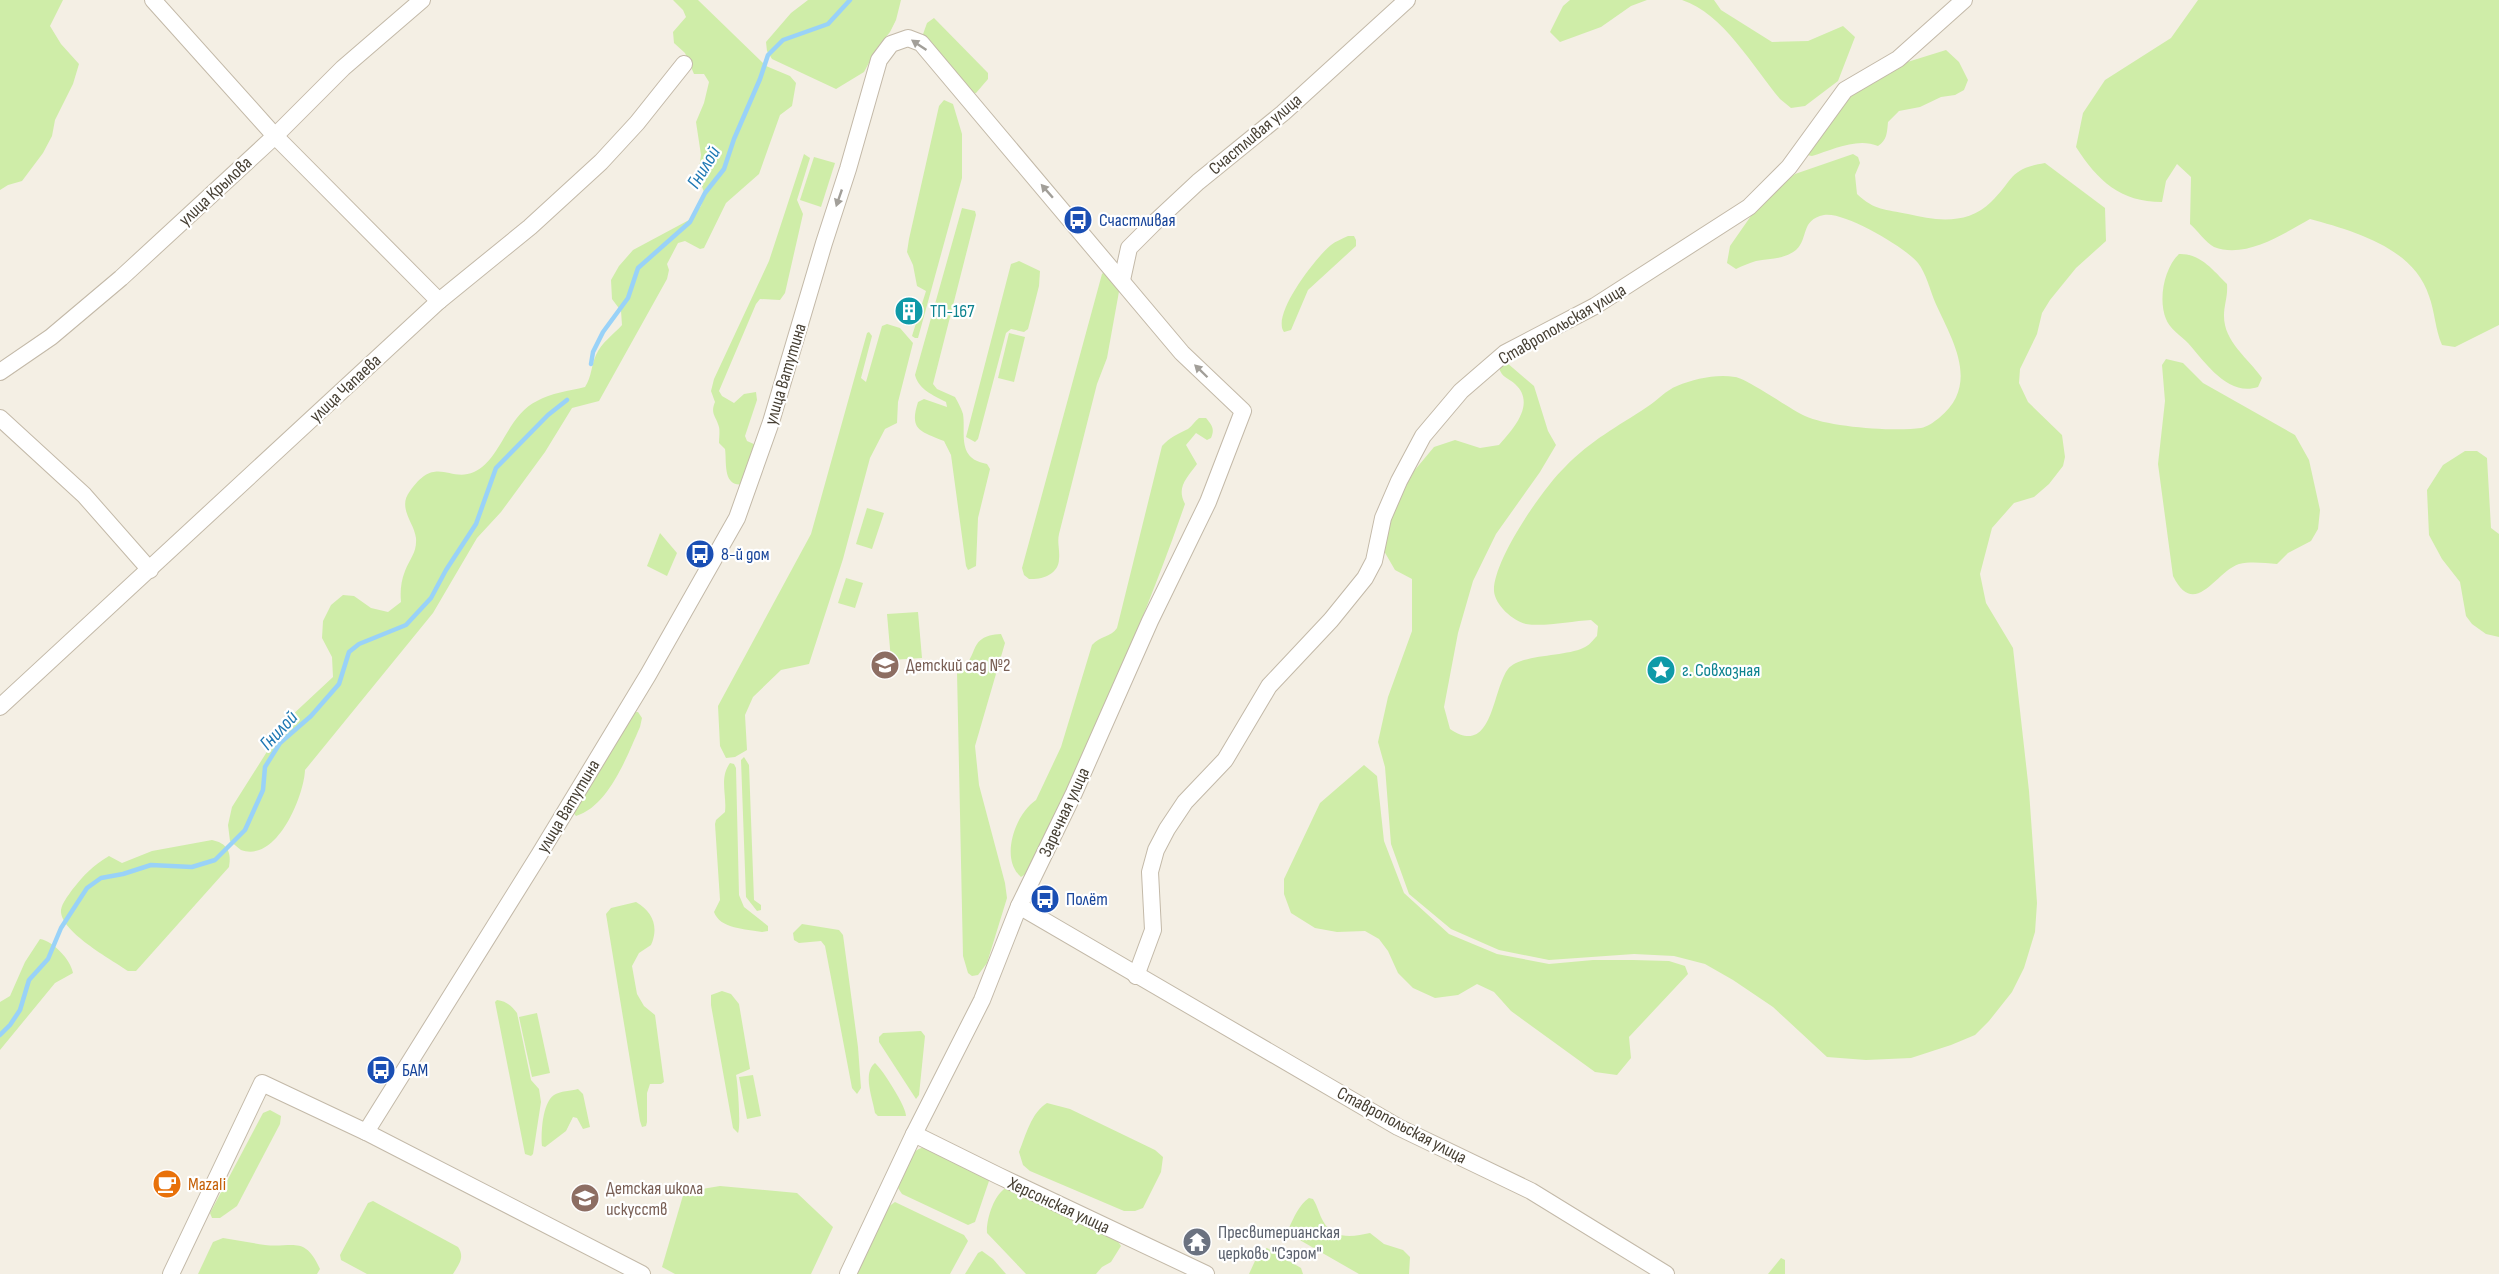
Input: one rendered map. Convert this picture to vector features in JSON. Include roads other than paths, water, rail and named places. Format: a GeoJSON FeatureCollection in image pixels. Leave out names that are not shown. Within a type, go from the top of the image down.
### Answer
{"type":"FeatureCollection","features":[{"type":"Feature","properties":{"kind":"street"},"geometry":{"type":"LineString","coordinates":[[153,0],[274,136],[439,301]]}},
{"type":"Feature","properties":{"kind":"street","name":"улица Крылова"},"geometry":{"type":"LineString","coordinates":[[0,372],[51,337],[112,285],[274,136],[343,68],[422,0]]}},
{"type":"Feature","properties":{"kind":"street","name":"Счастливая улица"},"geometry":{"type":"LineString","coordinates":[[1122,280],[1129,248],[1153,224],[1198,182],[1283,113],[1407,0]]}},
{"type":"Feature","properties":{"kind":"street","name":"Ставропольская улица"},"geometry":{"type":"LineString","coordinates":[[1136,976],[1153,930],[1150,872],[1156,850],[1167,829],[1185,802],[1225,760],[1269,686],[1338,613],[1365,578],[1374,561],[1383,518],[1399,481],[1423,436],[1461,391],[1505,353],[1595,306],[1749,207],[1789,167],[1845,90],[1898,59],[1964,0]]}},
{"type":"Feature","properties":{"kind":"street","name":"улица Ватутина"},"geometry":{"type":"LineString","coordinates":[[366,1132],[648,675],[737,518],[771,422],[824,243],[849,169],[876,70],[884,51],[891,44],[908,38],[921,43],[1182,352],[1243,411]]}},
{"type":"Feature","properties":{"kind":"street","name":"улица Чапаева"},"geometry":{"type":"LineString","coordinates":[[0,707],[439,301],[530,227],[601,162],[637,123],[684,64]]}},
{"type":"Feature","properties":{"kind":"street","name":"Заречная улица"},"geometry":{"type":"LineString","coordinates":[[848,1274],[981,1000],[1018,906],[1074,792],[1150,621],[1208,502],[1243,411]]}},
{"type":"Feature","properties":{"kind":"street"},"geometry":{"type":"LineString","coordinates":[[0,418],[84,495],[150,570]]}},
{"type":"Feature","properties":{"kind":"street","name":"Ставропольская улица"},"geometry":{"type":"LineString","coordinates":[[1018,906],[1136,976],[1271,1051],[1398,1127],[1532,1191],[1666,1274]]}},
{"type":"Feature","properties":{"kind":"street"},"geometry":{"type":"LineString","coordinates":[[171,1274],[262,1083],[366,1132],[642,1274]]}},
{"type":"Feature","properties":{"kind":"street","name":"Херсонская улица"},"geometry":{"type":"LineString","coordinates":[[914,1134],[1206,1274]]}},
{"type":"Feature","properties":{"kind":"waterway","name":"Гнилой"},"geometry":{"type":"LineString","coordinates":[[591,364],[593,352],[603,332],[628,298],[638,268],[690,222],[705,193],[724,169],[768,55],[783,40],[828,24],[850,0]]}},
{"type":"Feature","properties":{"kind":"waterway","name":"Гнилой"},"geometry":{"type":"LineString","coordinates":[[0,1035],[20,1010],[29,980],[48,959],[61,928],[87,888],[101,878],[151,865],[192,867],[215,860],[245,830],[263,790],[265,767],[280,743],[311,716],[339,684],[349,652],[359,644],[406,625],[431,598],[476,524],[496,468],[548,415],[567,400]]}},
{"type":"Feature","properties":{"kind":"place","name":"Счастливая"},"geometry":{"type":"Point","coordinates":[1078,220]}},
{"type":"Feature","properties":{"kind":"place","name":"ТП-167"},"geometry":{"type":"Point","coordinates":[909,311]}},
{"type":"Feature","properties":{"kind":"place","name":"8-й дом"},"geometry":{"type":"Point","coordinates":[700,554]}},
{"type":"Feature","properties":{"kind":"place","name":"Детский сад №2"},"geometry":{"type":"Point","coordinates":[885,665]}},
{"type":"Feature","properties":{"kind":"place","name":"г. Совхозная"},"geometry":{"type":"Point","coordinates":[1661,670]}},
{"type":"Feature","properties":{"kind":"place","name":"Полёт"},"geometry":{"type":"Point","coordinates":[1045,899]}},
{"type":"Feature","properties":{"kind":"place","name":"БАМ"},"geometry":{"type":"Point","coordinates":[381,1070]}},
{"type":"Feature","properties":{"kind":"place","name":"Mazali"},"geometry":{"type":"Point","coordinates":[167,1184]}},
{"type":"Feature","properties":{"kind":"place","name":"Детская школа искусств"},"geometry":{"type":"Point","coordinates":[585,1198]}},
{"type":"Feature","properties":{"kind":"place","name":"Пресвитерианская церковь \"Сэром\""},"geometry":{"type":"Point","coordinates":[1197,1242]}}]}
